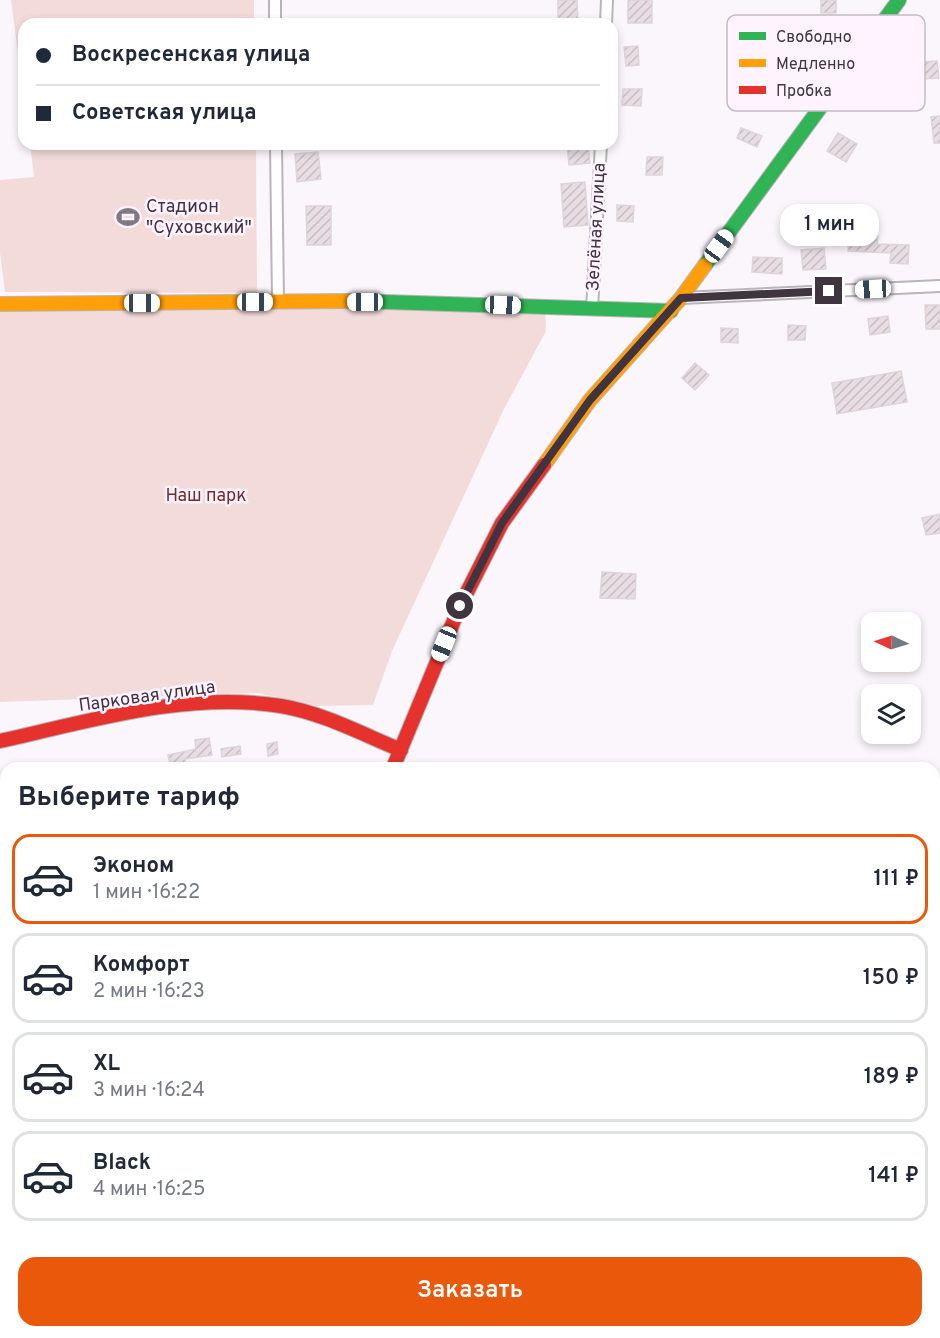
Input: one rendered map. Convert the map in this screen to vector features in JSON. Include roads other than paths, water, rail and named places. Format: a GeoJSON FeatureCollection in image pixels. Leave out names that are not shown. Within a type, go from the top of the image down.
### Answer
{"type":"FeatureCollection","features":[{"type":"Feature","properties":{"kind":"street"},"geometry":{"type":"LineString","coordinates":[[275,0],[275,18]]}},
{"type":"Feature","properties":{"kind":"street"},"geometry":{"type":"LineString","coordinates":[[606,0],[606,18]]}},
{"type":"Feature","properties":{"kind":"street"},"geometry":{"type":"LineString","coordinates":[[888,15],[899,0]]}},
{"type":"Feature","properties":{"kind":"street"},"geometry":{"type":"LineString","coordinates":[[396,762],[460,606],[502,523],[590,400],[681,298],[818,111]]}},
{"type":"Feature","properties":{"kind":"street"},"geometry":{"type":"LineString","coordinates":[[276,150],[278,302]]}},
{"type":"Feature","properties":{"kind":"street","name":"Зелёная улица"},"geometry":{"type":"LineString","coordinates":[[592,309],[601,150]]}},
{"type":"Feature","properties":{"kind":"street"},"geometry":{"type":"LineString","coordinates":[[681,298],[940,286]]}},
{"type":"Feature","properties":{"kind":"street"},"geometry":{"type":"LineString","coordinates":[[0,304],[409,302],[671,311]]}},
{"type":"Feature","properties":{"kind":"street","name":"Парковая улица"},"geometry":{"type":"LineString","coordinates":[[0,741],[151,710],[241,703],[299,711],[401,750]]}},
{"type":"Feature","properties":{"kind":"place","name":"Стадион \"Суховский\""},"geometry":{"type":"Point","coordinates":[128,217]}},
{"type":"Feature","properties":{"kind":"park label","name":"Наш парк"},"geometry":{"type":"Point","coordinates":[206,496]}}]}
